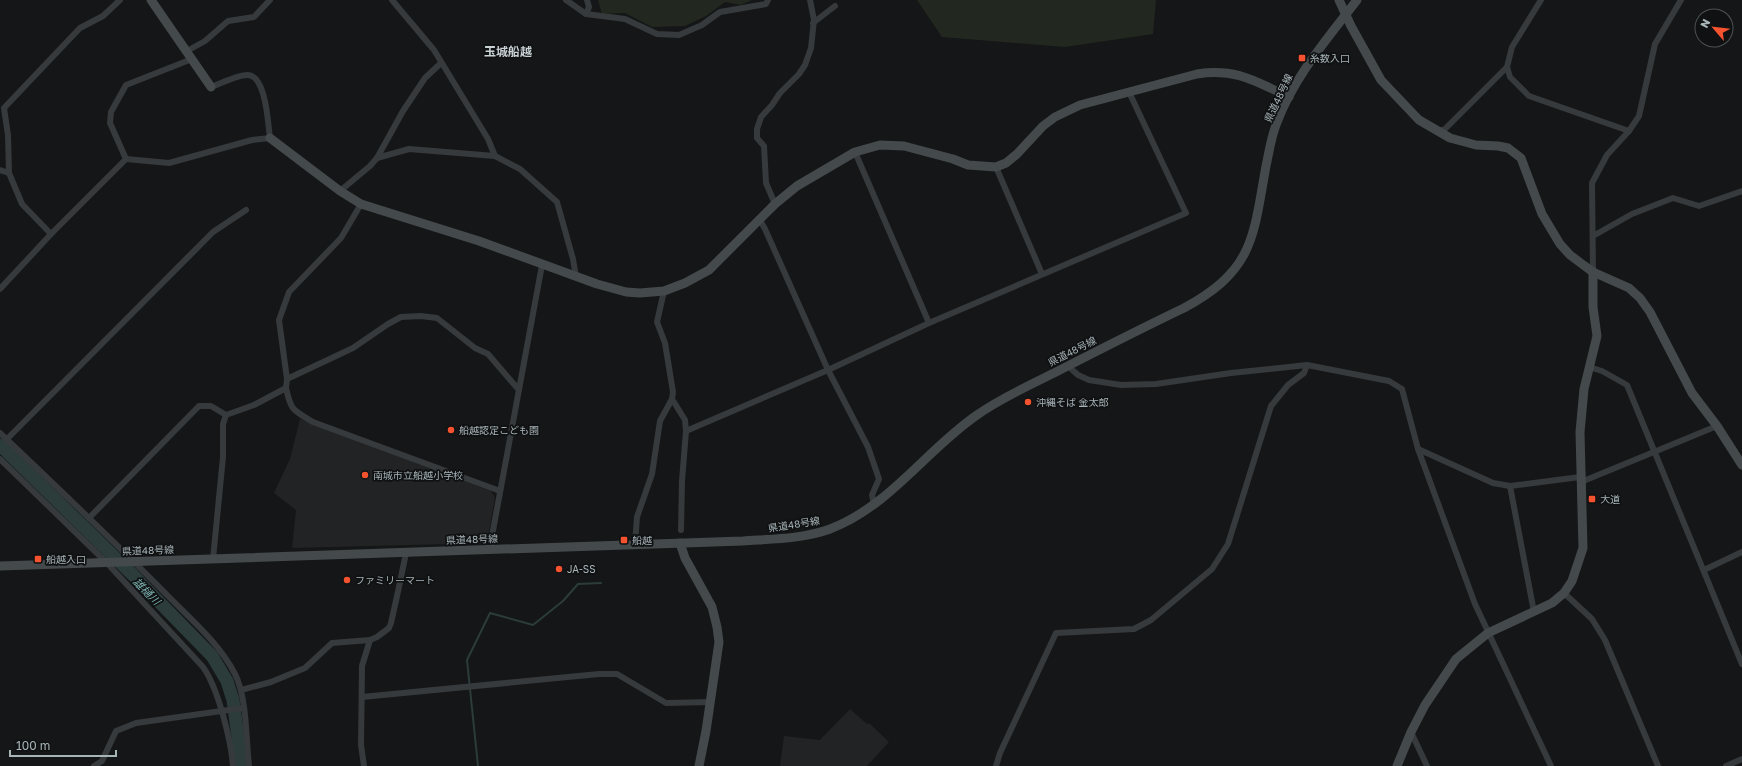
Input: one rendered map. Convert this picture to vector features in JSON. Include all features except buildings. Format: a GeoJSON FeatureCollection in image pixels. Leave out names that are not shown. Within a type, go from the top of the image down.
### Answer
{"type":"FeatureCollection","features":[{"type":"Feature","properties":{"kind":"street"},"geometry":{"type":"LineString","coordinates":[[51,234],[22,204],[9,173],[8,135],[4,108],[80,28],[103,16],[120,0]]}},
{"type":"Feature","properties":{"kind":"street"},"geometry":{"type":"LineString","coordinates":[[150,0],[211,87],[246,75],[254,77],[261,85],[270,138],[340,191],[361,204],[478,241],[576,277],[626,292],[640,293],[664,291],[685,283],[709,270],[775,204],[797,186],[856,152],[880,145],[904,146],[968,165],[996,167],[1006,163],[1017,154],[1043,126],[1065,111],[1080,105],[1197,74],[1214,71],[1236,73],[1289,97]]}},
{"type":"Feature","properties":{"kind":"street"},"geometry":{"type":"LineString","coordinates":[[126,159],[110,123],[111,112],[126,85],[189,55],[228,21],[254,16],[270,0]]}},
{"type":"Feature","properties":{"kind":"street"},"geometry":{"type":"LineString","coordinates":[[392,0],[434,50],[488,139],[495,156]]}},
{"type":"Feature","properties":{"kind":"street"},"geometry":{"type":"LineString","coordinates":[[566,0],[586,14],[625,19],[657,34],[679,35],[702,24],[720,12],[766,4],[768,0]]}},
{"type":"Feature","properties":{"kind":"street"},"geometry":{"type":"LineString","coordinates":[[586,14],[590,7],[587,0]]}},
{"type":"Feature","properties":{"kind":"street"},"geometry":{"type":"LineString","coordinates":[[775,204],[766,183],[764,146],[757,138],[757,129],[761,117],[780,93],[799,74],[804,65],[810,48],[813,23],[810,0]]}},
{"type":"Feature","properties":{"kind":"street"},"geometry":{"type":"LineString","coordinates":[[1339,0],[1345,15],[1381,80],[1419,120],[1450,138],[1462,142],[1508,148],[1521,158],[1542,214],[1556,238],[1570,255],[1593,272],[1629,288],[1640,298],[1650,312],[1692,393],[1717,426],[1742,465]]}},
{"type":"Feature","properties":{"kind":"street","name":"県道48号線"},"geometry":{"type":"LineString","coordinates":[[0,566],[757,540],[806,535],[829,529],[851,520],[874,506],[954,432],[978,414],[1012,394],[1197,301],[1224,281],[1237,267],[1251,243],[1273,136],[1289,97],[1303,71],[1357,0]]}},
{"type":"Feature","properties":{"kind":"street"},"geometry":{"type":"LineString","coordinates":[[1541,0],[1512,47],[1507,67],[1510,77],[1529,96],[1629,131]]}},
{"type":"Feature","properties":{"kind":"street"},"geometry":{"type":"LineString","coordinates":[[1397,766],[1410,732],[1425,705],[1456,658],[1488,633],[1552,603],[1564,593],[1572,581],[1583,548],[1580,432],[1584,389],[1598,336],[1593,307],[1592,183],[1607,154],[1629,131],[1639,116],[1655,44],[1681,0]]}},
{"type":"Feature","properties":{"kind":"street"},"geometry":{"type":"LineString","coordinates":[[813,23],[835,6]]}},
{"type":"Feature","properties":{"kind":"street"},"geometry":{"type":"LineString","coordinates":[[340,191],[370,166],[377,158],[402,111],[425,78],[441,63]]}},
{"type":"Feature","properties":{"kind":"street"},"geometry":{"type":"LineString","coordinates":[[1437,130],[1444,130],[1507,67]]}},
{"type":"Feature","properties":{"kind":"street"},"geometry":{"type":"LineString","coordinates":[[686,431],[828,370],[929,323],[1186,213],[1129,92]]}},
{"type":"Feature","properties":{"kind":"street"},"geometry":{"type":"LineString","coordinates":[[126,159],[169,163],[252,140],[270,138]]}},
{"type":"Feature","properties":{"kind":"street"},"geometry":{"type":"LineString","coordinates":[[377,158],[409,149],[495,156],[520,169],[557,202],[573,259],[576,277]]}},
{"type":"Feature","properties":{"kind":"street"},"geometry":{"type":"LineString","coordinates":[[856,152],[929,323]]}},
{"type":"Feature","properties":{"kind":"street"},"geometry":{"type":"LineString","coordinates":[[0,288],[51,234],[126,159]]}},
{"type":"Feature","properties":{"kind":"street"},"geometry":{"type":"LineString","coordinates":[[996,167],[1042,274]]}},
{"type":"Feature","properties":{"kind":"street"},"geometry":{"type":"LineString","coordinates":[[0,170],[9,173]]}},
{"type":"Feature","properties":{"kind":"street"},"geometry":{"type":"LineString","coordinates":[[1593,236],[1632,214],[1673,198],[1699,206],[1742,191]]}},
{"type":"Feature","properties":{"kind":"street"},"geometry":{"type":"LineString","coordinates":[[361,204],[341,238],[289,292],[279,320],[287,379],[286,388],[290,406],[296,412],[313,422],[500,491]]}},
{"type":"Feature","properties":{"kind":"street"},"geometry":{"type":"LineString","coordinates":[[7,440],[213,232],[246,210]]}},
{"type":"Feature","properties":{"kind":"street"},"geometry":{"type":"LineString","coordinates":[[760,220],[766,229],[828,370],[868,447],[879,479],[872,495],[874,506]]}},
{"type":"Feature","properties":{"kind":"street"},"geometry":{"type":"LineString","coordinates":[[492,549],[492,536],[542,265]]}},
{"type":"Feature","properties":{"kind":"street"},"geometry":{"type":"LineString","coordinates":[[635,544],[637,517],[652,474],[660,421],[672,399],[673,392],[665,343],[657,322],[664,291]]}},
{"type":"Feature","properties":{"kind":"street"},"geometry":{"type":"LineString","coordinates":[[287,379],[353,348],[401,317],[422,316],[437,318],[475,348],[488,354],[519,390]]}},
{"type":"Feature","properties":{"kind":"street"},"geometry":{"type":"LineString","coordinates":[[996,766],[1000,752],[1056,633],[1134,629],[1151,620],[1212,569],[1228,544],[1271,406],[1288,385],[1304,372],[1307,365]]}},
{"type":"Feature","properties":{"kind":"street"},"geometry":{"type":"LineString","coordinates":[[1068,366],[1078,375],[1089,380],[1121,385],[1156,384],[1231,372],[1307,365],[1389,382],[1402,390],[1418,449],[1475,604],[1551,766]]}},
{"type":"Feature","properties":{"kind":"street"},"geometry":{"type":"LineString","coordinates":[[1589,368],[1602,371],[1627,385],[1742,664]]}},
{"type":"Feature","properties":{"kind":"street"},"geometry":{"type":"LineString","coordinates":[[226,415],[254,405],[286,388]]}},
{"type":"Feature","properties":{"kind":"street"},"geometry":{"type":"LineString","coordinates":[[672,399],[685,420],[686,431],[682,481],[681,530]]}},
{"type":"Feature","properties":{"kind":"street"},"geometry":{"type":"LineString","coordinates":[[89,518],[198,406],[211,406],[226,415]]}},
{"type":"Feature","properties":{"kind":"street"},"geometry":{"type":"LineString","coordinates":[[213,559],[223,457],[223,424],[226,415]]}},
{"type":"Feature","properties":{"kind":"street"},"geometry":{"type":"LineString","coordinates":[[1418,449],[1493,483],[1510,486],[1581,479],[1655,453],[1717,426]]}},
{"type":"Feature","properties":{"kind":"street"},"geometry":{"type":"LineString","coordinates":[[0,433],[89,518],[202,631],[225,657],[242,690],[249,766]]}},
{"type":"Feature","properties":{"kind":"street"},"geometry":{"type":"LineString","coordinates":[[0,459],[108,562],[203,667],[211,678],[221,710],[233,766]]}},
{"type":"Feature","properties":{"kind":"street"},"geometry":{"type":"LineString","coordinates":[[1510,486],[1534,612]]}},
{"type":"Feature","properties":{"kind":"street"},"geometry":{"type":"LineString","coordinates":[[680,543],[685,558],[712,607],[719,642],[700,766]]}},
{"type":"Feature","properties":{"kind":"street"},"geometry":{"type":"LineString","coordinates":[[242,690],[270,682],[305,668],[332,643],[370,640],[377,637],[388,628],[391,623],[406,552]]}},
{"type":"Feature","properties":{"kind":"street"},"geometry":{"type":"LineString","coordinates":[[1704,570],[1742,552]]}},
{"type":"Feature","properties":{"kind":"street"},"geometry":{"type":"LineString","coordinates":[[1564,593],[1592,619],[1605,640],[1658,766]]}},
{"type":"Feature","properties":{"kind":"street"},"geometry":{"type":"LineString","coordinates":[[364,766],[361,745],[362,666],[370,640]]}},
{"type":"Feature","properties":{"kind":"street"},"geometry":{"type":"LineString","coordinates":[[362,697],[599,674],[617,674],[666,704],[711,702]]}},
{"type":"Feature","properties":{"kind":"street"},"geometry":{"type":"LineString","coordinates":[[94,766],[102,761],[116,731],[136,723],[243,708]]}},
{"type":"Feature","properties":{"kind":"street"},"geometry":{"type":"LineString","coordinates":[[1410,732],[1427,766]]}},
{"type":"Feature","properties":{"kind":"street"},"geometry":{"type":"LineString","coordinates":[[1726,766],[1742,759]]}},
{"type":"Feature","properties":{"kind":"shaded area"},"geometry":{"type":"Polygon","coordinates":[[[598,0],[752,0],[741,5],[725,2],[706,16],[685,26],[652,27],[625,13],[602,14],[598,0]]]}},
{"type":"Feature","properties":{"kind":"shaded area"},"geometry":{"type":"Polygon","coordinates":[[[917,0],[1156,0],[1153,34],[1065,47],[942,37],[917,0]]]}},
{"type":"Feature","properties":{"kind":"shaded area","name":"南城市立船越小学校"},"geometry":{"type":"Polygon","coordinates":[[[300,419],[491,491],[495,498],[487,543],[292,548],[296,510],[274,493],[290,459],[300,419]]]}},
{"type":"Feature","properties":{"kind":"shaded area"},"geometry":{"type":"Polygon","coordinates":[[[850,709],[867,724],[869,723],[889,742],[867,766],[780,766],[784,736],[820,740],[850,709]]]}},
{"type":"Feature","properties":{"kind":"waterway","name":"雄樋川"},"geometry":{"type":"LineString","coordinates":[[0,445],[133,575],[212,656],[227,681],[233,700],[242,766]]}},
{"type":"Feature","properties":{"kind":"waterway"},"geometry":{"type":"LineString","coordinates":[[478,766],[467,660],[490,613],[533,625],[563,601],[578,584],[601,583]]}},
{"type":"Feature","properties":{"kind":"place","name":"糸数入口"},"geometry":{"type":"Point","coordinates":[1302,58]}},
{"type":"Feature","properties":{"kind":"place","name":"沖縄そば 金太郎"},"geometry":{"type":"Point","coordinates":[1028,402]}},
{"type":"Feature","properties":{"kind":"place","name":"船越認定こども園"},"geometry":{"type":"Point","coordinates":[451,430]}},
{"type":"Feature","properties":{"kind":"place","name":"南城市立船越小学校"},"geometry":{"type":"Point","coordinates":[365,475]}},
{"type":"Feature","properties":{"kind":"place","name":"大道"},"geometry":{"type":"Point","coordinates":[1592,499]}},
{"type":"Feature","properties":{"kind":"place","name":"船越"},"geometry":{"type":"Point","coordinates":[624,540]}},
{"type":"Feature","properties":{"kind":"place","name":"船越入口"},"geometry":{"type":"Point","coordinates":[38,559]}},
{"type":"Feature","properties":{"kind":"place","name":"JA-SS"},"geometry":{"type":"Point","coordinates":[559,569]}},
{"type":"Feature","properties":{"kind":"place","name":"ファミリーマート"},"geometry":{"type":"Point","coordinates":[347,580]}},
{"type":"Feature","properties":{"kind":"district","name":"玉城船越"},"geometry":{"type":"Point","coordinates":[508,51]}}]}
